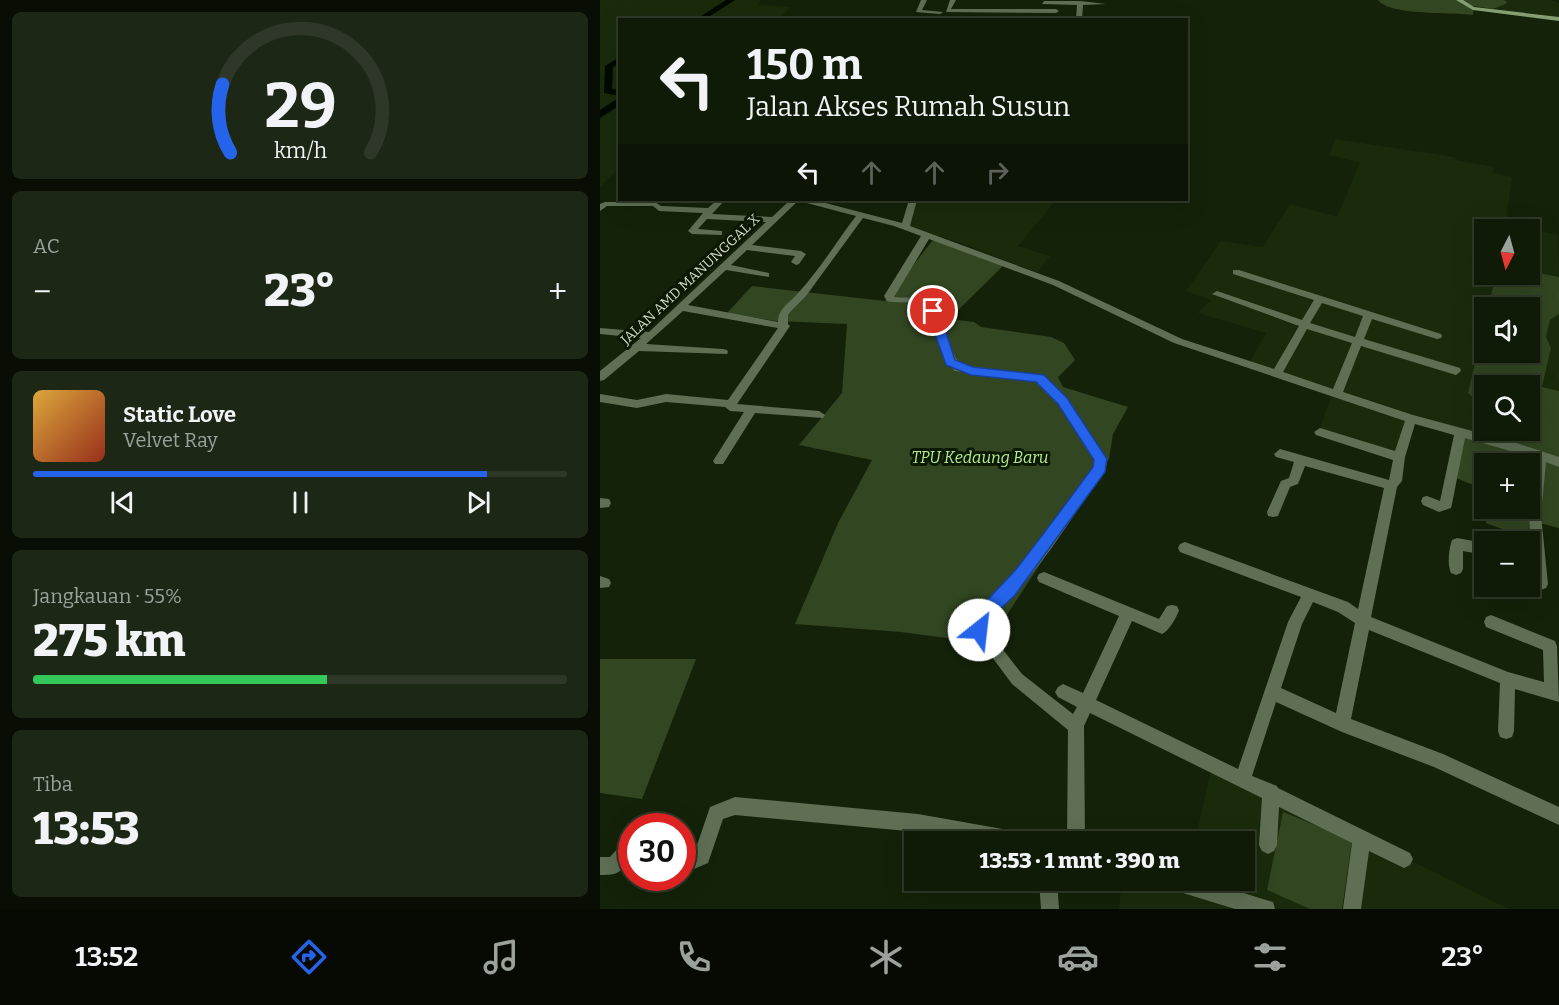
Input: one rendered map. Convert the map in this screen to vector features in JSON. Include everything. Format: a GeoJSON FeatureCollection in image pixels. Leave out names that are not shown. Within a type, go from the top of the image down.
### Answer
{"type":"FeatureCollection","features":[{"type":"Feature","properties":{"kind":"street"},"geometry":{"type":"LineString","coordinates":[[924,0],[918,11],[940,12]]}},
{"type":"Feature","properties":{"kind":"street"},"geometry":{"type":"LineString","coordinates":[[953,0],[948,10],[986,13],[1009,10],[1056,11]]}},
{"type":"Feature","properties":{"kind":"street"},"geometry":{"type":"LineString","coordinates":[[968,11],[972,0]]}},
{"type":"Feature","properties":{"kind":"street"},"geometry":{"type":"LineString","coordinates":[[986,13],[990,0]]}},
{"type":"Feature","properties":{"kind":"street"},"geometry":{"type":"LineString","coordinates":[[1459,0],[1473,8],[1559,19]]}},
{"type":"Feature","properties":{"kind":"street"},"geometry":{"type":"LineString","coordinates":[[1034,3],[1068,1],[1103,4]]}},
{"type":"Feature","properties":{"kind":"street"},"geometry":{"type":"LineString","coordinates":[[1006,18],[1011,2]]}},
{"type":"Feature","properties":{"kind":"street"},"geometry":{"type":"LineString","coordinates":[[1055,18],[1057,3]]}},
{"type":"Feature","properties":{"kind":"street"},"geometry":{"type":"LineString","coordinates":[[1079,18],[1080,3]]}},
{"type":"Feature","properties":{"kind":"street"},"geometry":{"type":"LineString","coordinates":[[1079,11],[1107,11],[1109,18]]}},
{"type":"Feature","properties":{"kind":"street"},"geometry":{"type":"LineString","coordinates":[[719,233],[692,231],[720,201]]}},
{"type":"Feature","properties":{"kind":"street","name":"JALAN AMD MANUNGGAL X"},"geometry":{"type":"LineString","coordinates":[[600,377],[605,368],[651,335],[747,247],[793,201]]}},
{"type":"Feature","properties":{"kind":"street"},"geometry":{"type":"LineString","coordinates":[[810,201],[927,234],[1056,283],[1175,340],[1411,419],[1559,462]]}},
{"type":"Feature","properties":{"kind":"street"},"geometry":{"type":"LineString","coordinates":[[905,227],[913,201]]}},
{"type":"Feature","properties":{"kind":"street"},"geometry":{"type":"LineString","coordinates":[[602,205],[655,204],[659,208],[774,220]]}},
{"type":"Feature","properties":{"kind":"street"},"geometry":{"type":"LineString","coordinates":[[730,404],[785,326],[783,315],[787,309],[803,294],[861,214]]}},
{"type":"Feature","properties":{"kind":"street"},"geometry":{"type":"LineString","coordinates":[[927,234],[889,296],[894,300],[923,303],[933,311],[950,362],[959,368],[1040,378],[1062,401],[1101,459],[1100,468],[1032,561],[1009,590],[983,615],[979,630],[1017,679],[1076,726]]}},
{"type":"Feature","properties":{"kind":"street"},"geometry":{"type":"LineString","coordinates":[[747,247],[801,254],[796,262]]}},
{"type":"Feature","properties":{"kind":"street"},"geometry":{"type":"LineString","coordinates":[[724,267],[765,275]]}},
{"type":"Feature","properties":{"kind":"street"},"geometry":{"type":"LineString","coordinates":[[1236,272],[1437,336]]}},
{"type":"Feature","properties":{"kind":"street"},"geometry":{"type":"LineString","coordinates":[[1217,294],[1305,325],[1456,371]]}},
{"type":"Feature","properties":{"kind":"street"},"geometry":{"type":"LineString","coordinates":[[1277,374],[1319,299]]}},
{"type":"Feature","properties":{"kind":"street"},"geometry":{"type":"LineString","coordinates":[[680,308],[785,326]]}},
{"type":"Feature","properties":{"kind":"street"},"geometry":{"type":"LineString","coordinates":[[1336,395],[1369,314]]}},
{"type":"Feature","properties":{"kind":"street"},"geometry":{"type":"LineString","coordinates":[[600,331],[651,335]]}},
{"type":"Feature","properties":{"kind":"street"},"geometry":{"type":"LineString","coordinates":[[636,347],[723,352]]}},
{"type":"Feature","properties":{"kind":"street"},"geometry":{"type":"LineString","coordinates":[[600,398],[637,404],[666,398],[730,404],[730,407],[819,415]]}},
{"type":"Feature","properties":{"kind":"street"},"geometry":{"type":"LineString","coordinates":[[719,461],[752,409]]}},
{"type":"Feature","properties":{"kind":"street"},"geometry":{"type":"LineString","coordinates":[[1342,724],[1391,485],[1396,481],[1399,457],[1411,419]]}},
{"type":"Feature","properties":{"kind":"street"},"geometry":{"type":"LineString","coordinates":[[1320,432],[1399,457]]}},
{"type":"Feature","properties":{"kind":"street"},"geometry":{"type":"LineString","coordinates":[[1427,501],[1439,507],[1446,504],[1460,433]]}},
{"type":"Feature","properties":{"kind":"street"},"geometry":{"type":"LineString","coordinates":[[1281,454],[1391,485]]}},
{"type":"Feature","properties":{"kind":"street"},"geometry":{"type":"LineString","coordinates":[[1535,531],[1541,456]]}},
{"type":"Feature","properties":{"kind":"street"},"geometry":{"type":"LineString","coordinates":[[1273,512],[1285,484],[1294,481],[1301,459]]}},
{"type":"Feature","properties":{"kind":"street"},"geometry":{"type":"LineString","coordinates":[[1456,569],[1457,544],[1474,547]]}},
{"type":"Feature","properties":{"kind":"street"},"geometry":{"type":"LineString","coordinates":[[1185,548],[1343,607],[1364,621],[1508,678],[1556,693],[1550,646],[1491,622]]}},
{"type":"Feature","properties":{"kind":"street"},"geometry":{"type":"LineString","coordinates":[[1044,578],[1162,627],[1172,612]]}},
{"type":"Feature","properties":{"kind":"street"},"geometry":{"type":"LineString","coordinates":[[1540,578],[1542,585]]}},
{"type":"Feature","properties":{"kind":"street"},"geometry":{"type":"LineString","coordinates":[[1243,779],[1296,622],[1310,594]]}},
{"type":"Feature","properties":{"kind":"street"},"geometry":{"type":"LineString","coordinates":[[1076,831],[1076,726],[1128,614]]}},
{"type":"Feature","properties":{"kind":"street"},"geometry":{"type":"LineString","coordinates":[[1506,731],[1508,678]]}},
{"type":"Feature","properties":{"kind":"street"},"geometry":{"type":"LineString","coordinates":[[1063,692],[1087,701],[1404,859]]}},
{"type":"Feature","properties":{"kind":"street"},"geometry":{"type":"LineString","coordinates":[[1272,692],[1342,724],[1437,760],[1559,816]]}},
{"type":"Feature","properties":{"kind":"street"},"geometry":{"type":"LineString","coordinates":[[1268,845],[1271,792]]}},
{"type":"Feature","properties":{"kind":"street"},"geometry":{"type":"LineString","coordinates":[[696,859],[702,857],[717,813],[733,807],[918,823],[963,831]]}},
{"type":"Feature","properties":{"kind":"street"},"geometry":{"type":"LineString","coordinates":[[1352,909],[1362,838]]}},
{"type":"Feature","properties":{"kind":"street"},"geometry":{"type":"LineString","coordinates":[[600,866],[614,866],[618,862]]}},
{"type":"Feature","properties":{"kind":"street"},"geometry":{"type":"LineString","coordinates":[[1049,891],[1050,909]]}},
{"type":"Feature","properties":{"kind":"street"},"geometry":{"type":"LineString","coordinates":[[1206,891],[1266,909]]}},
{"type":"Feature","properties":{"kind":"shaded area"},"geometry":{"type":"Polygon","coordinates":[[[600,0],[761,0],[757,5],[790,7],[782,16],[801,17],[618,18],[618,171],[600,187],[600,0]]]}},
{"type":"Feature","properties":{"kind":"shaded area"},"geometry":{"type":"Polygon","coordinates":[[[1504,0],[1551,0],[1559,3],[1559,20],[1537,15],[1473,11],[1473,6],[1493,9],[1508,3],[1504,0]]]}},
{"type":"Feature","properties":{"kind":"shaded area"},"geometry":{"type":"Polygon","coordinates":[[[1335,139],[1455,157],[1456,160],[1494,167],[1493,173],[1512,177],[1506,219],[1474,219],[1474,285],[1494,285],[1490,297],[1474,297],[1476,363],[1469,393],[1474,397],[1474,434],[1456,432],[1408,417],[1396,455],[1320,429],[1331,396],[1247,367],[1266,333],[1198,313],[1211,300],[1186,291],[1221,241],[1263,247],[1290,204],[1337,217],[1360,163],[1329,155],[1335,139]]]}},
{"type":"Feature","properties":{"kind":"shaded area"},"geometry":{"type":"Polygon","coordinates":[[[913,201],[1055,201],[1018,246],[1050,256],[1037,273],[962,243],[904,225],[913,201]]]}},
{"type":"Feature","properties":{"kind":"shaded area"},"geometry":{"type":"Polygon","coordinates":[[[1540,231],[1558,235],[1559,277],[1540,273],[1540,231]]]}},
{"type":"Feature","properties":{"kind":"shaded area"},"geometry":{"type":"Polygon","coordinates":[[[1559,314],[1559,391],[1542,388],[1551,348],[1546,337],[1550,320],[1559,314]]]}},
{"type":"Feature","properties":{"kind":"shaded area"},"geometry":{"type":"Polygon","coordinates":[[[1212,766],[1242,778],[1509,909],[1119,909],[1121,891],[1255,891],[1255,831],[1197,831],[1212,766]]]}},
{"type":"Feature","properties":{"kind":"green space"},"geometry":{"type":"Polygon","coordinates":[[[1378,0],[1504,0],[1508,3],[1493,9],[1474,6],[1473,15],[1395,9],[1378,0]]]}},
{"type":"Feature","properties":{"kind":"green space","name":"TPU Kedaung Baru"},"geometry":{"type":"Polygon","coordinates":[[[933,240],[1004,265],[949,319],[974,322],[981,327],[1051,337],[1064,343],[1075,360],[1058,377],[1063,387],[1128,407],[1113,434],[1109,459],[993,636],[977,642],[901,632],[795,624],[838,523],[872,460],[799,445],[842,393],[847,324],[776,321],[727,313],[752,286],[885,301],[933,240]]]}},
{"type":"Feature","properties":{"kind":"green space"},"geometry":{"type":"Polygon","coordinates":[[[1540,273],[1559,277],[1559,314],[1550,320],[1546,337],[1551,348],[1542,387],[1559,391],[1559,528],[1535,522],[1535,531],[1507,531],[1486,523],[1487,519],[1540,519],[1540,453],[1474,453],[1474,485],[1454,477],[1465,433],[1474,434],[1474,441],[1540,441],[1540,375],[1474,375],[1474,398],[1468,393],[1475,363],[1540,363],[1540,297],[1490,297],[1494,285],[1540,285],[1540,273]]]}},
{"type":"Feature","properties":{"kind":"green space"},"geometry":{"type":"Polygon","coordinates":[[[600,659],[696,659],[642,799],[600,793],[600,659]]]}},
{"type":"Feature","properties":{"kind":"green space"},"geometry":{"type":"Polygon","coordinates":[[[1283,812],[1352,840],[1342,909],[1310,909],[1267,890],[1283,812]]]}},
{"type":"Feature","properties":{"kind":"waterway"},"geometry":{"type":"LineString","coordinates":[[701,18],[731,0]]}},
{"type":"Feature","properties":{"kind":"waterway"},"geometry":{"type":"LineString","coordinates":[[618,60],[609,66],[607,91],[618,93]]}},
{"type":"Feature","properties":{"kind":"waterway"},"geometry":{"type":"LineString","coordinates":[[600,115],[618,102]]}},
{"type":"Feature","properties":{"kind":"route"},"geometry":{"type":"LineString","coordinates":[[933,311],[950,362],[959,368],[971,371],[1023,374],[1040,378],[1062,401],[1101,459],[1100,468],[1032,561],[1009,590],[983,615],[979,630]]}}]}
